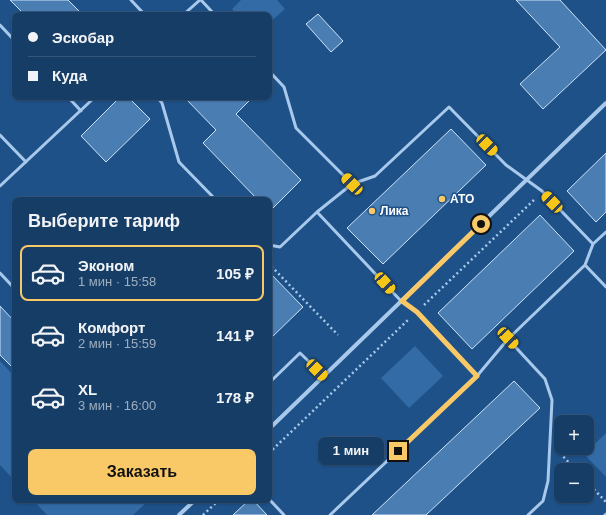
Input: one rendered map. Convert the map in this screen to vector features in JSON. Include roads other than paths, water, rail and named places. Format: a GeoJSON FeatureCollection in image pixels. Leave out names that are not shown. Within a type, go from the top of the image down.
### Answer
{"type":"FeatureCollection","features":[{"type":"Feature","properties":{"kind":"street"},"geometry":{"type":"LineString","coordinates":[[272,426],[606,103]]}},
{"type":"Feature","properties":{"kind":"street"},"geometry":{"type":"LineString","coordinates":[[179,515],[192,503]]}},
{"type":"Feature","properties":{"kind":"lane"},"geometry":{"type":"LineString","coordinates":[[131,0],[142,12]]}},
{"type":"Feature","properties":{"kind":"lane"},"geometry":{"type":"LineString","coordinates":[[187,12],[201,0],[212,12]]}},
{"type":"Feature","properties":{"kind":"lane"},"geometry":{"type":"LineString","coordinates":[[0,25],[12,38]]}},
{"type":"Feature","properties":{"kind":"lane"},"geometry":{"type":"LineString","coordinates":[[272,74],[284,87],[296,128],[352,184]]}},
{"type":"Feature","properties":{"kind":"lane"},"geometry":{"type":"LineString","coordinates":[[71,100],[81,111]]}},
{"type":"Feature","properties":{"kind":"lane"},"geometry":{"type":"LineString","coordinates":[[0,186],[92,100]]}},
{"type":"Feature","properties":{"kind":"lane"},"geometry":{"type":"LineString","coordinates":[[160,100],[162,103],[179,162],[213,197]]}},
{"type":"Feature","properties":{"kind":"lane"},"geometry":{"type":"LineString","coordinates":[[272,246],[280,247],[317,212],[352,184],[375,176],[449,107],[506,165],[542,191],[593,244]]}},
{"type":"Feature","properties":{"kind":"lane"},"geometry":{"type":"LineString","coordinates":[[0,135],[26,162]]}},
{"type":"Feature","properties":{"kind":"lane"},"geometry":{"type":"LineString","coordinates":[[317,212],[402,301],[417,312],[477,376]]}},
{"type":"Feature","properties":{"kind":"lane"},"geometry":{"type":"LineString","coordinates":[[330,515],[477,376],[508,338],[585,265],[593,244],[606,232]]}},
{"type":"Feature","properties":{"kind":"lane"},"geometry":{"type":"LineString","coordinates":[[585,265],[606,287]]}},
{"type":"Feature","properties":{"kind":"lane"},"geometry":{"type":"LineString","coordinates":[[0,273],[12,286]]}},
{"type":"Feature","properties":{"kind":"lane"},"geometry":{"type":"LineString","coordinates":[[508,338],[545,379],[552,400],[548,481],[543,501],[528,515]]}},
{"type":"Feature","properties":{"kind":"lane"},"geometry":{"type":"LineString","coordinates":[[272,380],[300,353],[324,376]]}},
{"type":"Feature","properties":{"kind":"lane"},"geometry":{"type":"LineString","coordinates":[[272,502],[284,515]]}},
{"type":"Feature","properties":{"kind":"place","name":"АТО"},"geometry":{"type":"Point","coordinates":[442,199]}},
{"type":"Feature","properties":{"kind":"place","name":"Лика"},"geometry":{"type":"Point","coordinates":[372,211]}}]}
